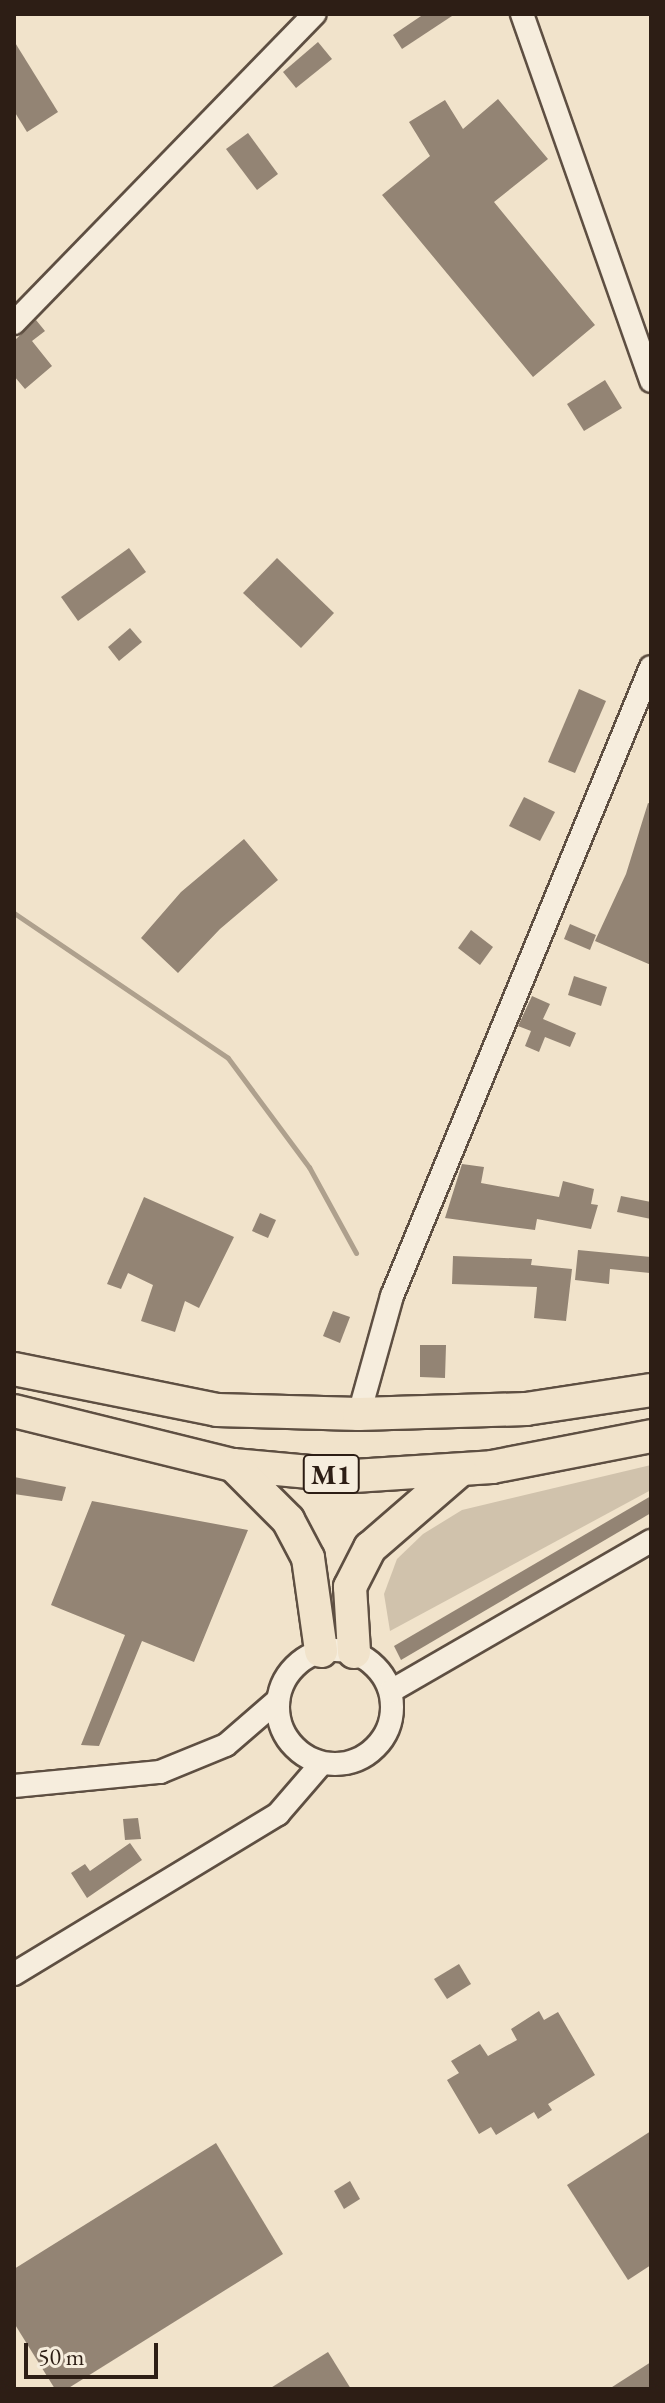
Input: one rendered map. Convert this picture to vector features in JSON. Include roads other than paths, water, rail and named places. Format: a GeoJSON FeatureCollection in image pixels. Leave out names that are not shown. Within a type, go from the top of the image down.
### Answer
{"type":"FeatureCollection","features":[{"type":"Feature","properties":{"kind":"highway","name":"M1"},"geometry":{"type":"LineString","coordinates":[[14,1369],[217,1410],[359,1414],[526,1409],[651,1390]]}},
{"type":"Feature","properties":{"kind":"highway"},"geometry":{"type":"LineString","coordinates":[[586,1398],[651,1375]]}},
{"type":"Feature","properties":{"kind":"highway","name":"M1"},"geometry":{"type":"LineString","coordinates":[[14,1411],[233,1465],[354,1476],[460,1470],[651,1436]]}},
{"type":"Feature","properties":{"kind":"highway"},"geometry":{"type":"LineString","coordinates":[[233,1465],[288,1520],[308,1558],[321,1651]]}},
{"type":"Feature","properties":{"kind":"highway"},"geometry":{"type":"LineString","coordinates":[[354,1652],[350,1587],[370,1548],[460,1470]]}},
{"type":"Feature","properties":{"kind":"street"},"geometry":{"type":"LineString","coordinates":[[14,323],[315,14]]}},
{"type":"Feature","properties":{"kind":"street"},"geometry":{"type":"LineString","coordinates":[[522,14],[651,381]]}},
{"type":"Feature","properties":{"kind":"street"},"geometry":{"type":"LineString","coordinates":[[359,1414],[392,1296],[651,667]]}},
{"type":"Feature","properties":{"kind":"street"},"geometry":{"type":"LineString","coordinates":[[391,1691],[651,1541]]}},
{"type":"Feature","properties":{"kind":"street"},"geometry":{"type":"LineString","coordinates":[[14,1786],[160,1772],[226,1745],[278,1700],[292,1669],[321,1651],[354,1652],[383,1674],[391,1691],[393,1709],[381,1742],[353,1762],[322,1763],[306,1757],[283,1733],[278,1700]]}},
{"type":"Feature","properties":{"kind":"street"},"geometry":{"type":"LineString","coordinates":[[14,1974],[278,1814],[322,1763]]}},
{"type":"Feature","properties":{"kind":"waterway"},"geometry":{"type":"LineString","coordinates":[[14,913],[228,1058],[309,1167],[356,1253]]}}]}
